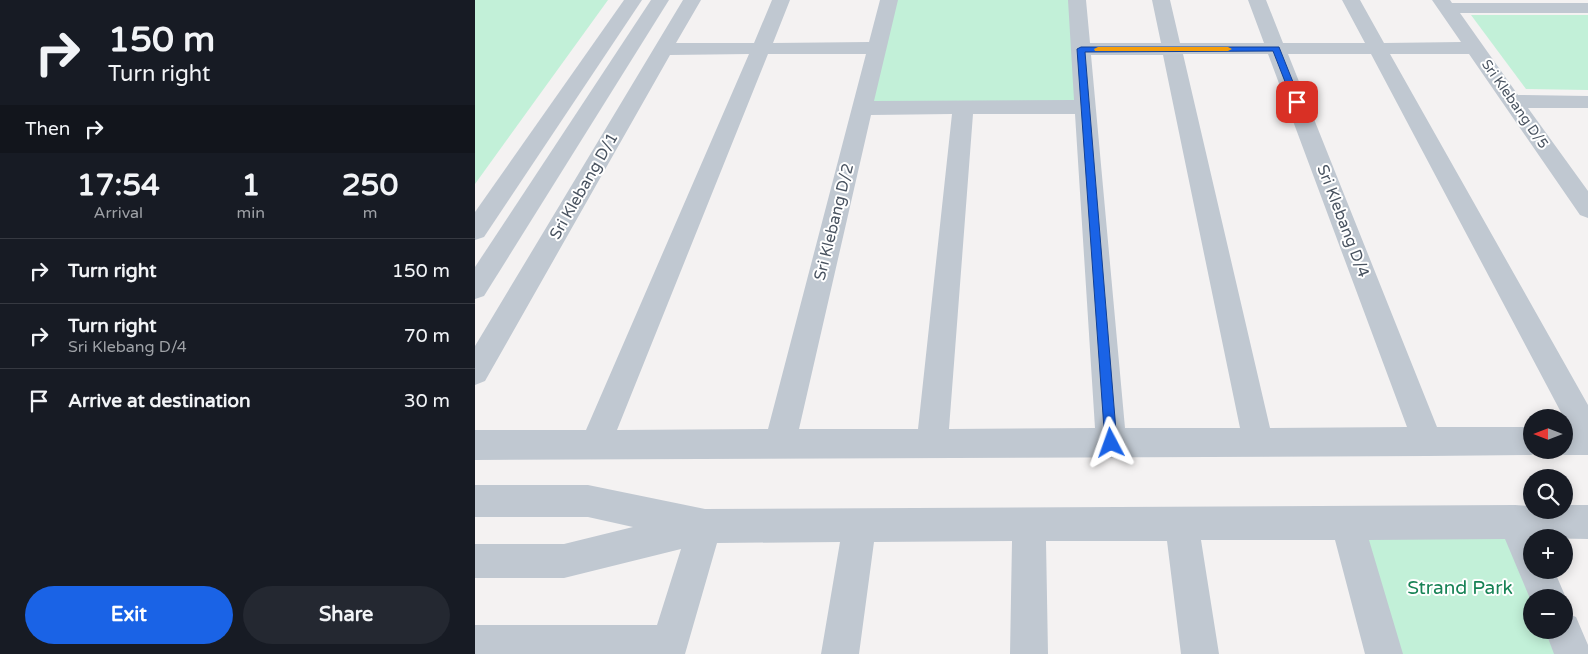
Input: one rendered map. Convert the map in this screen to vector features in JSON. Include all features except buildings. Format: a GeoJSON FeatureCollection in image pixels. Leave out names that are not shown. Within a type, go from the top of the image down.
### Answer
{"type":"FeatureCollection","features":[{"type":"Feature","properties":{"kind":"street"},"geometry":{"type":"LineString","coordinates":[[475,231],[633,0]]}},
{"type":"Feature","properties":{"kind":"street"},"geometry":{"type":"LineString","coordinates":[[475,289],[660,0]]}},
{"type":"Feature","properties":{"kind":"street","name":"Sri Klebang D/1"},"geometry":{"type":"LineString","coordinates":[[475,372],[692,0]]}},
{"type":"Feature","properties":{"kind":"street"},"geometry":{"type":"LineString","coordinates":[[595,444],[781,0]]}},
{"type":"Feature","properties":{"kind":"street","name":"Sri Klebang D/2"},"geometry":{"type":"LineString","coordinates":[[780,444],[889,0]]}},
{"type":"Feature","properties":{"kind":"street"},"geometry":{"type":"LineString","coordinates":[[1077,0],[1111,443]]}},
{"type":"Feature","properties":{"kind":"street"},"geometry":{"type":"LineString","coordinates":[[1161,0],[1258,442]]}},
{"type":"Feature","properties":{"kind":"street","name":"Sri Klebang D/4"},"geometry":{"type":"LineString","coordinates":[[1257,0],[1428,442]]}},
{"type":"Feature","properties":{"kind":"street"},"geometry":{"type":"LineString","coordinates":[[1351,0],[1588,434]]}},
{"type":"Feature","properties":{"kind":"street"},"geometry":{"type":"LineString","coordinates":[[1444,4],[1540,4],[1588,8]]}},
{"type":"Feature","properties":{"kind":"street","name":"Sri Klebang D/5"},"geometry":{"type":"LineString","coordinates":[[1444,4],[1588,209]]}},
{"type":"Feature","properties":{"kind":"street"},"geometry":{"type":"LineString","coordinates":[[663,49],[877,48]]}},
{"type":"Feature","properties":{"kind":"street"},"geometry":{"type":"LineString","coordinates":[[1081,49],[1475,48]]}},
{"type":"Feature","properties":{"kind":"street"},"geometry":{"type":"LineString","coordinates":[[1512,101],[1588,102]]}},
{"type":"Feature","properties":{"kind":"street"},"geometry":{"type":"LineString","coordinates":[[862,108],[1086,107]]}},
{"type":"Feature","properties":{"kind":"street"},"geometry":{"type":"LineString","coordinates":[[932,444],[963,108]]}},
{"type":"Feature","properties":{"kind":"street"},"geometry":{"type":"LineString","coordinates":[[475,445],[1523,441]]}},
{"type":"Feature","properties":{"kind":"street"},"geometry":{"type":"LineString","coordinates":[[1573,441],[1588,441]]}},
{"type":"Feature","properties":{"kind":"street"},"geometry":{"type":"LineString","coordinates":[[475,501],[588,501],[705,526],[1588,522]]}},
{"type":"Feature","properties":{"kind":"street"},"geometry":{"type":"LineString","coordinates":[[1515,522],[1523,540]]}},
{"type":"Feature","properties":{"kind":"street"},"geometry":{"type":"LineString","coordinates":[[1347,523],[1384,654]]}},
{"type":"Feature","properties":{"kind":"street"},"geometry":{"type":"LineString","coordinates":[[1182,524],[1200,654]]}},
{"type":"Feature","properties":{"kind":"street"},"geometry":{"type":"LineString","coordinates":[[840,654],[860,525]]}},
{"type":"Feature","properties":{"kind":"street"},"geometry":{"type":"LineString","coordinates":[[1029,525],[1029,654]]}},
{"type":"Feature","properties":{"kind":"street"},"geometry":{"type":"LineString","coordinates":[[475,561],[564,561],[705,526]]}},
{"type":"Feature","properties":{"kind":"street"},"geometry":{"type":"LineString","coordinates":[[477,647],[668,649],[705,526]]}},
{"type":"Feature","properties":{"kind":"street"},"geometry":{"type":"LineString","coordinates":[[1567,639],[1573,654]]}},
{"type":"Feature","properties":{"kind":"green space"},"geometry":{"type":"Polygon","coordinates":[[[475,0],[608,0],[475,184],[475,0]]]}},
{"type":"Feature","properties":{"kind":"green space"},"geometry":{"type":"Polygon","coordinates":[[[889,0],[1077,0],[1086,107],[862,108],[889,0]]]}},
{"type":"Feature","properties":{"kind":"green space"},"geometry":{"type":"Polygon","coordinates":[[[1471,15],[1588,15],[1588,90],[1526,89],[1471,15]]]}},
{"type":"Feature","properties":{"kind":"green space","name":"Strand Park"},"geometry":{"type":"Polygon","coordinates":[[[1515,522],[1523,540],[1523,579],[1531,579],[1531,589],[1523,589],[1523,639],[1567,639],[1573,654],[1384,654],[1347,523],[1515,522]]]}},
{"type":"Feature","properties":{"kind":"slow traffic"},"geometry":{"type":"LineString","coordinates":[[1098,49],[1228,49]]}},
{"type":"Feature","properties":{"kind":"route"},"geometry":{"type":"LineString","coordinates":[[1111,443],[1081,49],[1276,49],[1297,102]]}}]}
